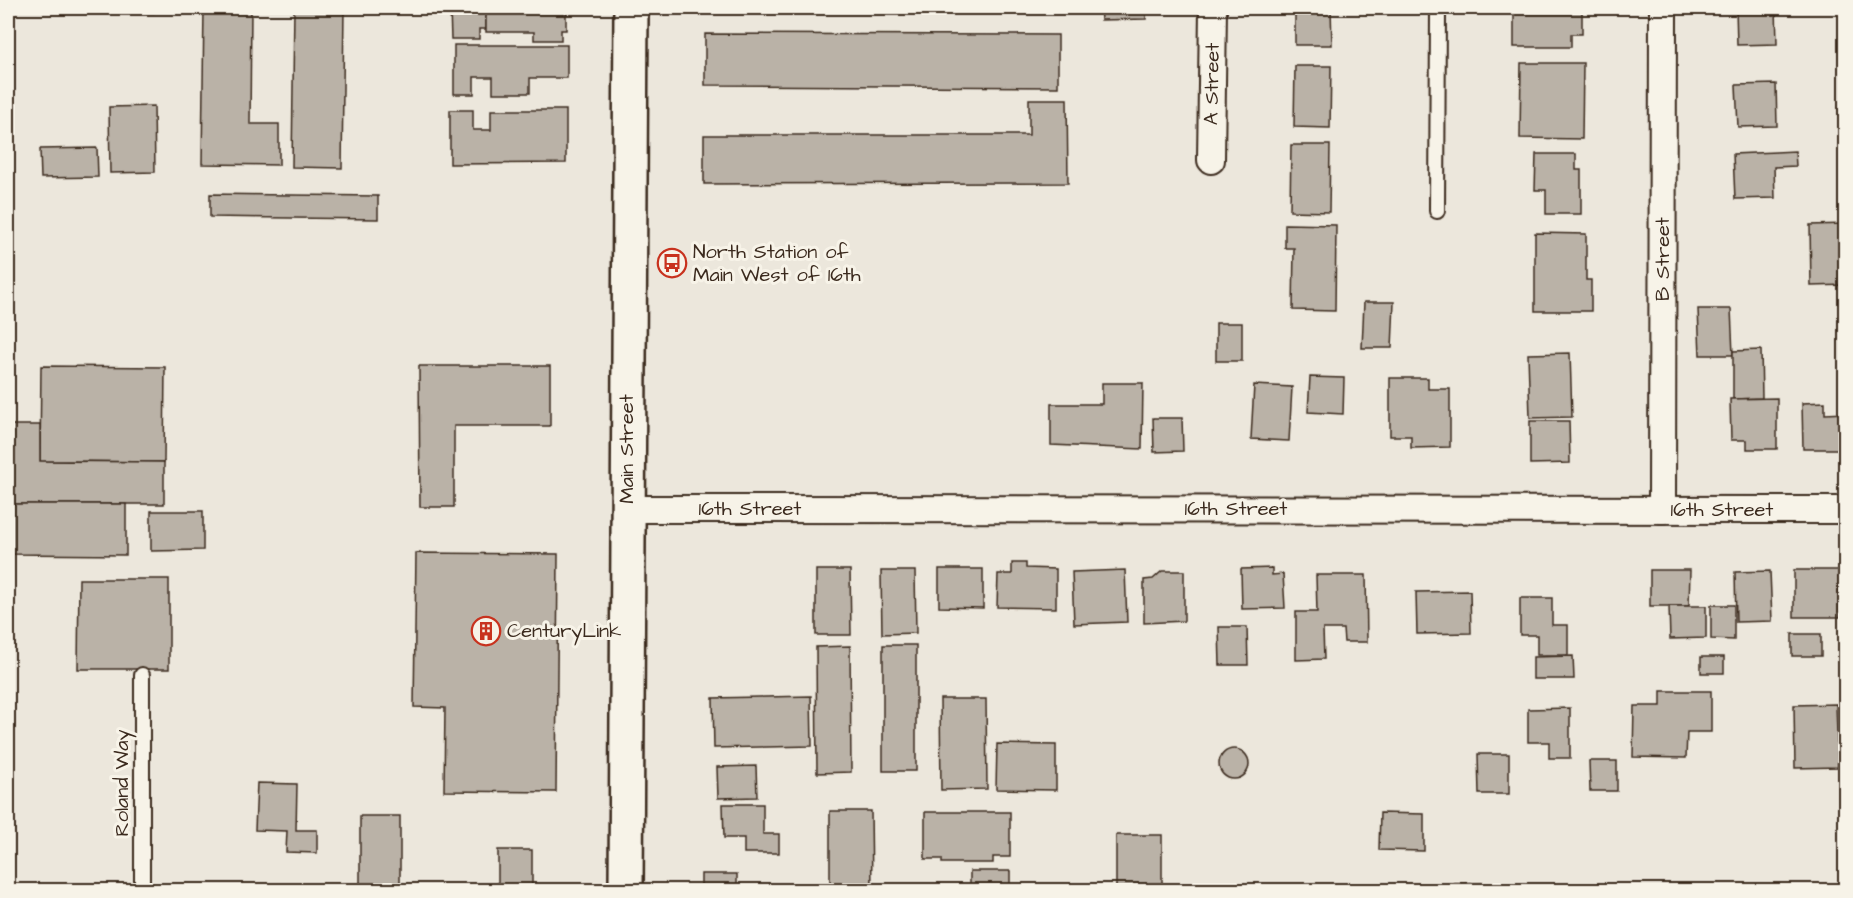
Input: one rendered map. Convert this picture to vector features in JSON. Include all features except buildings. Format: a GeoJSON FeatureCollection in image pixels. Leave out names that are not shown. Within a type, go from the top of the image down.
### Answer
{"type":"FeatureCollection","features":[{"type":"Feature","properties":{"kind":"main road","name":"Main Street"},"geometry":{"type":"LineString","coordinates":[[626,891],[631,8]]}},
{"type":"Feature","properties":{"kind":"street","name":"A Street"},"geometry":{"type":"LineString","coordinates":[[1211,160],[1213,8]]}},
{"type":"Feature","properties":{"kind":"street","name":"B Street"},"geometry":{"type":"LineString","coordinates":[[1662,510],[1663,8]]}},
{"type":"Feature","properties":{"kind":"street","name":"16th Street"},"geometry":{"type":"LineString","coordinates":[[627,509],[1845,510]]}},
{"type":"Feature","properties":{"kind":"lane"},"geometry":{"type":"LineString","coordinates":[[1437,211],[1438,8]]}},
{"type":"Feature","properties":{"kind":"lane","name":"Roland Way"},"geometry":{"type":"LineString","coordinates":[[142,675],[142,891]]}},
{"type":"Feature","properties":{"kind":"place","name":"North Station of Main West of 16th"},"geometry":{"type":"Point","coordinates":[672,263]}},
{"type":"Feature","properties":{"kind":"place","name":"CenturyLink"},"geometry":{"type":"Point","coordinates":[486,631]}}]}
